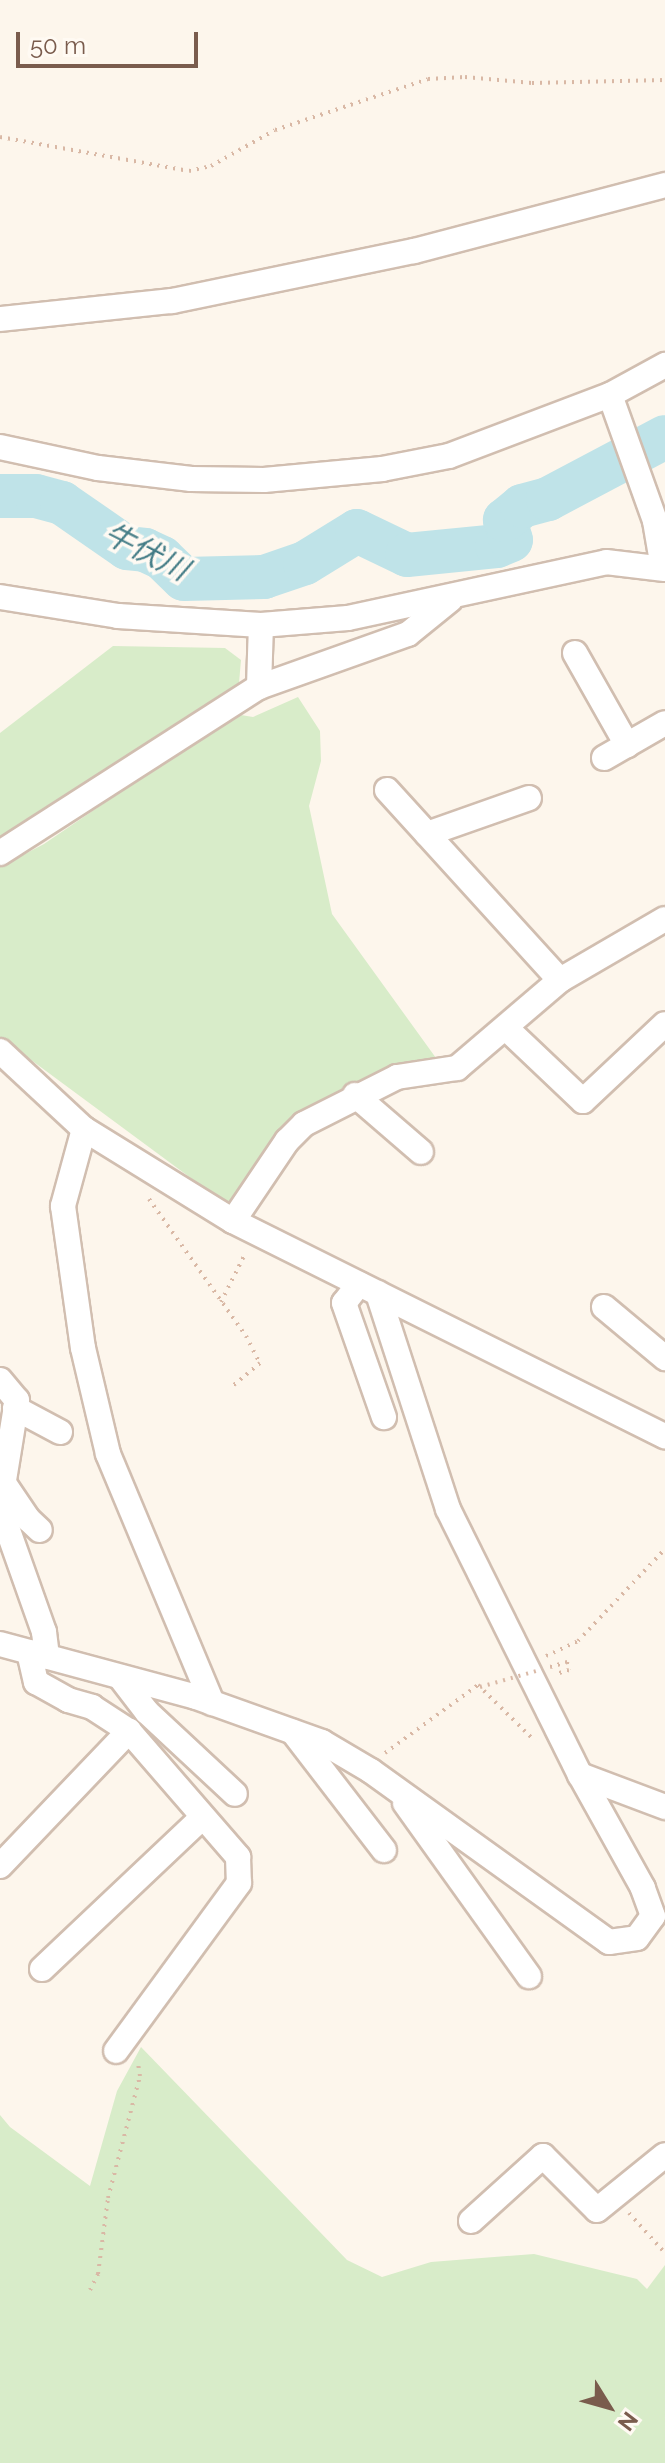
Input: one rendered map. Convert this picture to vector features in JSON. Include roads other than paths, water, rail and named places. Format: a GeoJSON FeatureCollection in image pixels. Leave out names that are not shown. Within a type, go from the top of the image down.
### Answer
{"type":"FeatureCollection","features":[{"type":"Feature","properties":{"kind":"street"},"geometry":{"type":"LineString","coordinates":[[0,319],[172,301],[414,251],[665,185]]}},
{"type":"Feature","properties":{"kind":"street"},"geometry":{"type":"LineString","coordinates":[[0,447],[98,468],[191,479],[279,479],[382,469],[449,456],[612,400],[665,365]]}},
{"type":"Feature","properties":{"kind":"street"},"geometry":{"type":"LineString","coordinates":[[0,597],[118,616],[261,625],[348,618],[452,599],[606,562],[664,569],[657,516],[612,400]]}},
{"type":"Feature","properties":{"kind":"street"},"geometry":{"type":"LineString","coordinates":[[0,853],[259,687],[408,634],[452,599]]}},
{"type":"Feature","properties":{"kind":"street"},"geometry":{"type":"LineString","coordinates":[[259,687],[261,625]]}},
{"type":"Feature","properties":{"kind":"street"},"geometry":{"type":"LineString","coordinates":[[575,653],[627,745]]}},
{"type":"Feature","properties":{"kind":"street"},"geometry":{"type":"LineString","coordinates":[[604,758],[665,723]]}},
{"type":"Feature","properties":{"kind":"street"},"geometry":{"type":"LineString","coordinates":[[387,790],[560,980]]}},
{"type":"Feature","properties":{"kind":"street"},"geometry":{"type":"LineString","coordinates":[[427,834],[529,798]]}},
{"type":"Feature","properties":{"kind":"street"},"geometry":{"type":"LineString","coordinates":[[233,1221],[287,1141],[304,1124],[355,1095],[397,1077],[457,1068],[560,980],[665,919]]}},
{"type":"Feature","properties":{"kind":"street"},"geometry":{"type":"LineString","coordinates":[[506,1028],[583,1101],[665,1024]]}},
{"type":"Feature","properties":{"kind":"street"},"geometry":{"type":"LineString","coordinates":[[3,1062],[84,1129],[233,1221],[665,1436]]}},
{"type":"Feature","properties":{"kind":"street"},"geometry":{"type":"LineString","coordinates":[[355,1095],[421,1152]]}},
{"type":"Feature","properties":{"kind":"street"},"geometry":{"type":"LineString","coordinates":[[84,1129],[63,1206],[83,1348],[108,1454],[212,1703]]}},
{"type":"Feature","properties":{"kind":"street"},"geometry":{"type":"LineString","coordinates":[[368,1289],[344,1303],[384,1417]]}},
{"type":"Feature","properties":{"kind":"street"},"geometry":{"type":"LineString","coordinates":[[0,1644],[212,1703],[322,1742],[401,1792],[609,1942],[637,1938],[653,1916],[643,1888],[580,1775],[448,1509],[368,1289]]}},
{"type":"Feature","properties":{"kind":"street"},"geometry":{"type":"LineString","coordinates":[[604,1307],[665,1358]]}},
{"type":"Feature","properties":{"kind":"street"},"geometry":{"type":"LineString","coordinates":[[0,1380],[17,1400],[10,1411],[3,1482],[4,1519],[44,1632],[38,1654],[36,1682],[68,1700],[92,1707],[129,1731],[238,1857],[239,1883],[121,2044]]}},
{"type":"Feature","properties":{"kind":"street"},"geometry":{"type":"LineString","coordinates":[[10,1411],[60,1432]]}},
{"type":"Feature","properties":{"kind":"street"},"geometry":{"type":"LineString","coordinates":[[3,1482],[28,1519],[40,1530]]}},
{"type":"Feature","properties":{"kind":"street"},"geometry":{"type":"LineString","coordinates":[[120,1677],[147,1712],[235,1794]]}},
{"type":"Feature","properties":{"kind":"street"},"geometry":{"type":"LineString","coordinates":[[0,1866],[129,1731]]}},
{"type":"Feature","properties":{"kind":"street"},"geometry":{"type":"LineString","coordinates":[[293,1731],[384,1850]]}},
{"type":"Feature","properties":{"kind":"street"},"geometry":{"type":"LineString","coordinates":[[580,1775],[665,1807]]}},
{"type":"Feature","properties":{"kind":"street"},"geometry":{"type":"LineString","coordinates":[[401,1792],[409,1812],[460,1875],[529,1976]]}},
{"type":"Feature","properties":{"kind":"street"},"geometry":{"type":"LineString","coordinates":[[42,1969],[203,1817]]}},
{"type":"Feature","properties":{"kind":"street"},"geometry":{"type":"LineString","coordinates":[[471,2221],[543,2156],[597,2210],[665,2155]]}},
{"type":"Feature","properties":{"kind":"waterway","name":"牛伏川"},"geometry":{"type":"LineString","coordinates":[[0,496],[36,496],[62,503],[127,548],[145,550],[162,558],[184,579],[264,577],[305,563],[357,531],[407,555],[497,546],[511,540],[505,520],[522,506],[548,499],[665,437]]}}]}
